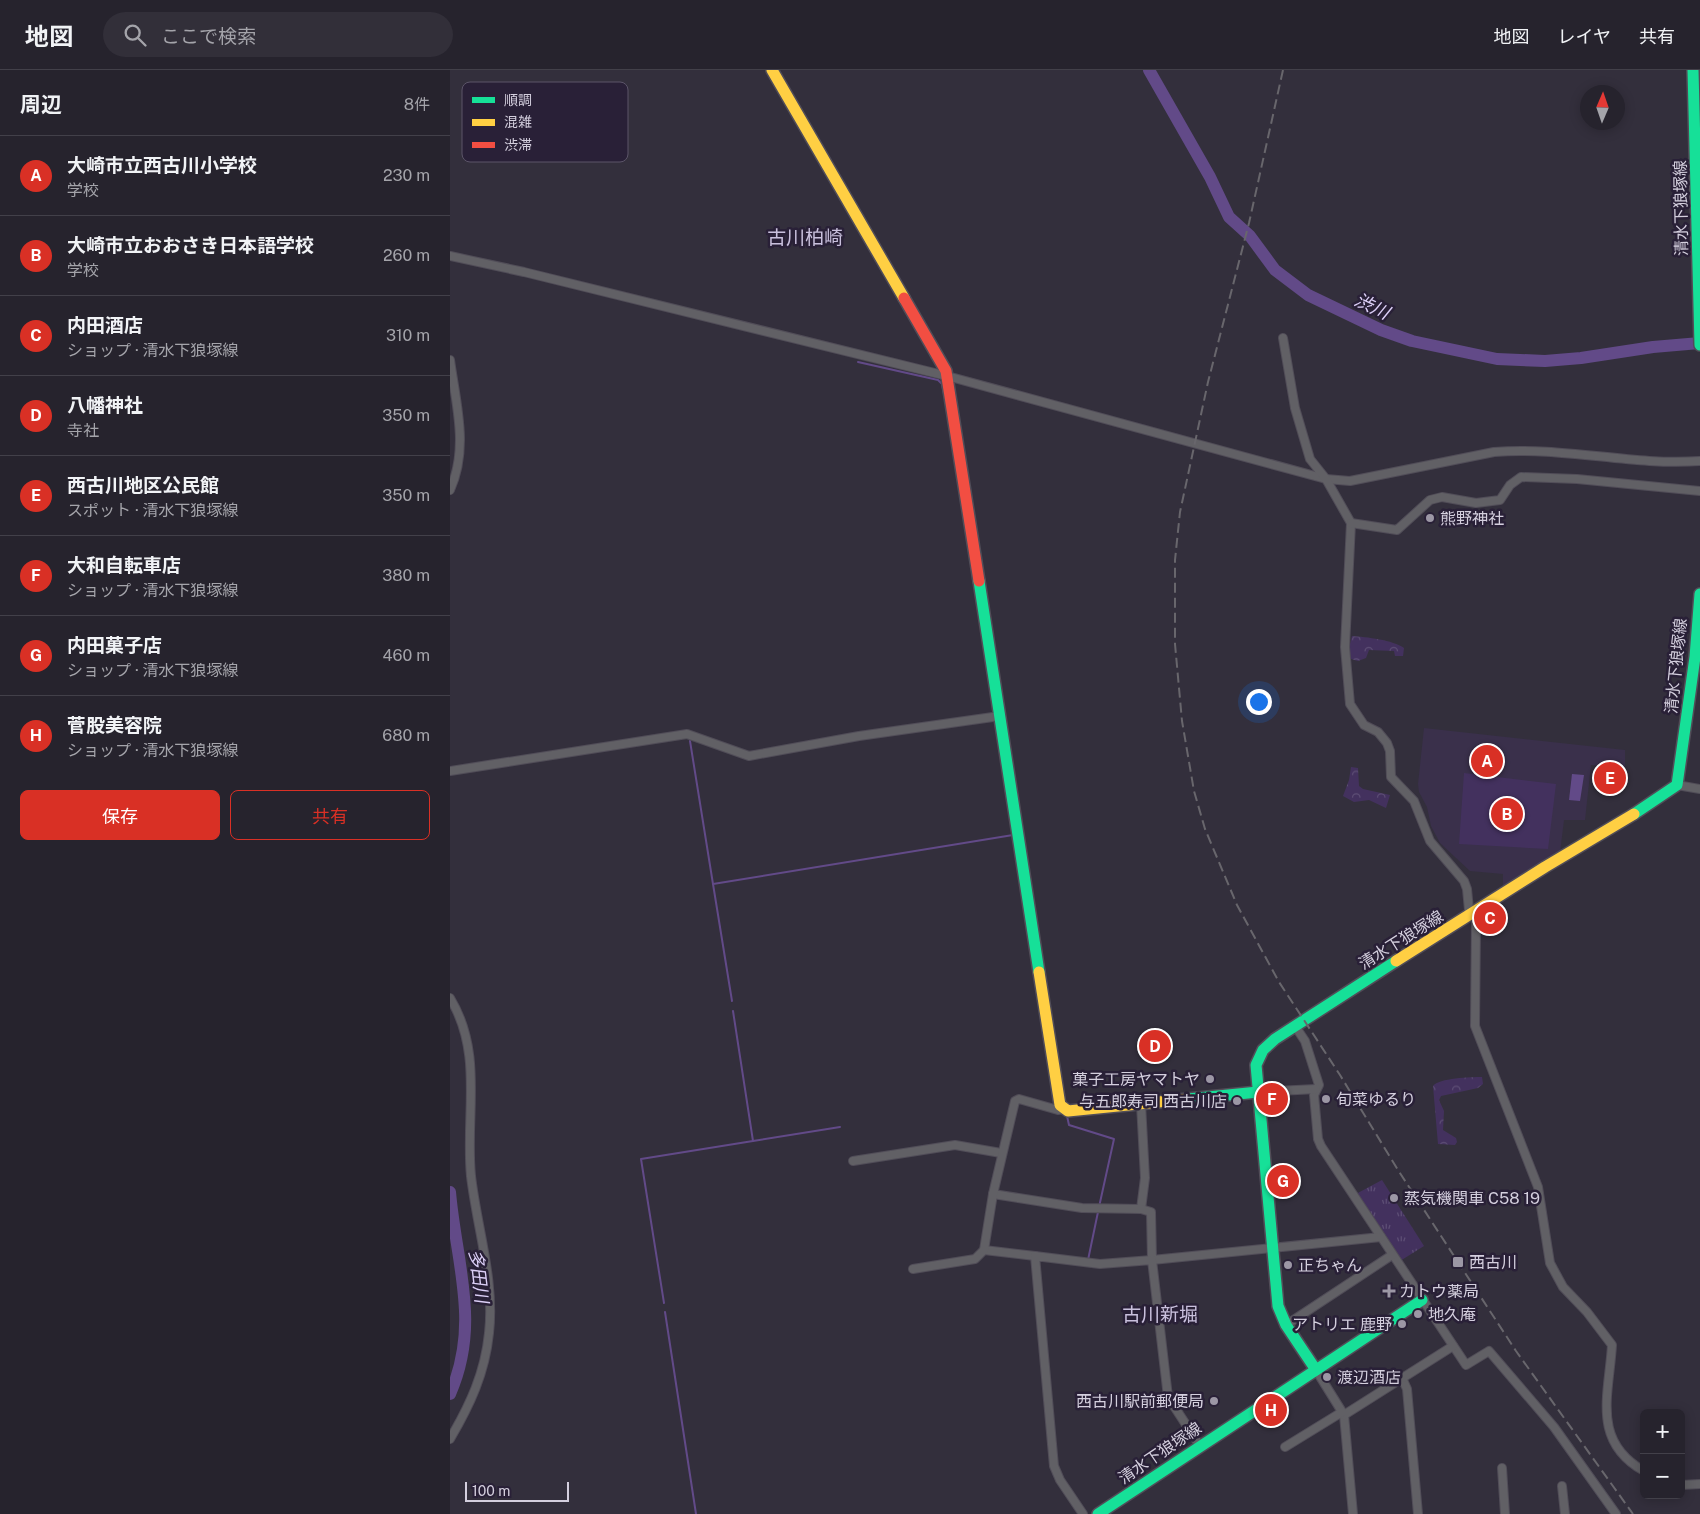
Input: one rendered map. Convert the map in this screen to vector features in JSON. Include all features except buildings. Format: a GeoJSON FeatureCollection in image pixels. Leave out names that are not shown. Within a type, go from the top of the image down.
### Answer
{"type":"FeatureCollection","features":[{"type":"Feature","properties":{"kind":"main road"},"geometry":{"type":"LineString","coordinates":[[772,70],[946,371],[1060,1105],[1068,1111],[1258,1092]]}},
{"type":"Feature","properties":{"kind":"main road","name":"清水下狼塚線"},"geometry":{"type":"LineString","coordinates":[[1693,70],[1700,345]]}},
{"type":"Feature","properties":{"kind":"main road","name":"清水下狼塚線"},"geometry":{"type":"LineString","coordinates":[[1316,1370],[1286,1325],[1278,1306],[1256,1065],[1260,1054],[1269,1043],[1475,912],[1655,802],[1678,785],[1697,658],[1700,594]]}},
{"type":"Feature","properties":{"kind":"main road","name":"清水下狼塚線"},"geometry":{"type":"LineString","coordinates":[[1098,1514],[1422,1300]]}},
{"type":"Feature","properties":{"kind":"street"},"geometry":{"type":"LineString","coordinates":[[450,256],[524,272],[947,376],[1326,479],[1350,481],[1494,452],[1518,450],[1648,462],[1700,460]]}},
{"type":"Feature","properties":{"kind":"street"},"geometry":{"type":"LineString","coordinates":[[1283,338],[1295,408],[1310,459],[1326,479],[1351,523],[1345,647],[1350,704],[1364,725],[1378,732],[1387,743],[1390,751],[1391,777],[1414,801],[1430,841],[1464,881],[1469,910],[1475,912],[1475,1026],[1538,1188],[1550,1263],[1563,1287],[1587,1312],[1612,1345],[1607,1415],[1613,1443],[1629,1460],[1640,1468]]}},
{"type":"Feature","properties":{"kind":"street"},"geometry":{"type":"LineString","coordinates":[[450,360],[461,449],[458,472],[450,490]]}},
{"type":"Feature","properties":{"kind":"street"},"geometry":{"type":"LineString","coordinates":[[1351,523],[1397,530],[1430,500],[1442,496],[1476,503],[1500,500],[1510,485],[1521,477],[1577,479],[1700,491]]}},
{"type":"Feature","properties":{"kind":"street"},"geometry":{"type":"LineString","coordinates":[[450,771],[687,734],[749,756],[859,736],[1000,716]]}},
{"type":"Feature","properties":{"kind":"street"},"geometry":{"type":"LineString","coordinates":[[1678,785],[1700,789]]}},
{"type":"Feature","properties":{"kind":"street"},"geometry":{"type":"LineString","coordinates":[[450,998],[469,1045],[472,1084],[469,1136],[471,1176],[481,1231],[490,1308],[488,1341],[480,1382],[450,1439]]}},
{"type":"Feature","properties":{"kind":"street"},"geometry":{"type":"LineString","coordinates":[[1296,1026],[1304,1041],[1319,1084],[1314,1094],[1318,1139],[1392,1255],[1466,1365],[1489,1351],[1554,1427],[1616,1514]]}},
{"type":"Feature","properties":{"kind":"street"},"geometry":{"type":"LineString","coordinates":[[1258,1092],[1316,1089]]}},
{"type":"Feature","properties":{"kind":"street"},"geometry":{"type":"LineString","coordinates":[[913,1269],[975,1258],[984,1250],[1001,1153],[1014,1101],[1019,1100],[1058,1110],[1064,1109]]}},
{"type":"Feature","properties":{"kind":"street"},"geometry":{"type":"LineString","coordinates":[[1141,1104],[1146,1178],[1141,1209]]}},
{"type":"Feature","properties":{"kind":"street"},"geometry":{"type":"LineString","coordinates":[[852,1161],[955,1145],[1001,1153]]}},
{"type":"Feature","properties":{"kind":"street"},"geometry":{"type":"LineString","coordinates":[[993,1194],[1099,1209],[1141,1209],[1151,1212],[1152,1260],[1168,1397],[1200,1446]]}},
{"type":"Feature","properties":{"kind":"street"},"geometry":{"type":"LineString","coordinates":[[984,1250],[1100,1264],[1381,1237]]}},
{"type":"Feature","properties":{"kind":"street"},"geometry":{"type":"LineString","coordinates":[[1286,1325],[1392,1255]]}},
{"type":"Feature","properties":{"kind":"street"},"geometry":{"type":"LineString","coordinates":[[1035,1256],[1054,1466],[1060,1480],[1083,1514]]}},
{"type":"Feature","properties":{"kind":"street"},"geometry":{"type":"LineString","coordinates":[[1285,1446],[1343,1414],[1453,1346]]}},
{"type":"Feature","properties":{"kind":"street"},"geometry":{"type":"LineString","coordinates":[[1316,1370],[1343,1414],[1353,1514]]}},
{"type":"Feature","properties":{"kind":"street"},"geometry":{"type":"LineString","coordinates":[[1402,1378],[1407,1389],[1418,1514]]}},
{"type":"Feature","properties":{"kind":"street"},"geometry":{"type":"LineString","coordinates":[[1502,1468],[1505,1514]]}},
{"type":"Feature","properties":{"kind":"street"},"geometry":{"type":"LineString","coordinates":[[1685,1485],[1700,1484]]}},
{"type":"Feature","properties":{"kind":"street"},"geometry":{"type":"LineString","coordinates":[[1562,1486],[1565,1514]]}},
{"type":"Feature","properties":{"kind":"shaded area"},"geometry":{"type":"Polygon","coordinates":[[[1424,728],[1625,750],[1625,767],[1591,765],[1585,820],[1564,820],[1560,853],[1503,888],[1503,874],[1470,871],[1440,843],[1431,826],[1427,807],[1419,792],[1418,784],[1424,728]]]}},
{"type":"Feature","properties":{"kind":"shaded area"},"geometry":{"type":"Polygon","coordinates":[[[1572,774],[1584,775],[1580,801],[1569,800],[1572,774]]]}},
{"type":"Feature","properties":{"kind":"green space"},"geometry":{"type":"Polygon","coordinates":[[[1352,636],[1379,639],[1399,645],[1404,648],[1403,656],[1395,656],[1394,651],[1369,650],[1366,658],[1358,661],[1351,659],[1349,648],[1352,636]]]}},
{"type":"Feature","properties":{"kind":"green space"},"geometry":{"type":"Polygon","coordinates":[[[1351,767],[1358,768],[1359,786],[1363,789],[1390,795],[1386,808],[1369,800],[1354,802],[1343,796],[1349,780],[1351,767]]]}},
{"type":"Feature","properties":{"kind":"green space"},"geometry":{"type":"Polygon","coordinates":[[[1464,773],[1556,784],[1548,849],[1459,844],[1464,773]]]}},
{"type":"Feature","properties":{"kind":"green space"},"geometry":{"type":"Polygon","coordinates":[[[1482,1077],[1483,1084],[1478,1088],[1441,1096],[1439,1100],[1444,1111],[1443,1130],[1456,1138],[1457,1142],[1455,1145],[1438,1144],[1433,1086],[1442,1081],[1482,1077]]]}},
{"type":"Feature","properties":{"kind":"green space"},"geometry":{"type":"Polygon","coordinates":[[[1382,1180],[1424,1246],[1400,1261],[1356,1194],[1382,1180]]]}},
{"type":"Feature","properties":{"kind":"waterway","name":"渋川"},"geometry":{"type":"LineString","coordinates":[[1149,70],[1210,177],[1229,217],[1250,236],[1275,270],[1308,295],[1381,330],[1412,341],[1497,359],[1545,361],[1700,343]]}},
{"type":"Feature","properties":{"kind":"waterway"},"geometry":{"type":"LineString","coordinates":[[858,362],[938,380],[942,384],[944,394]]}},
{"type":"Feature","properties":{"kind":"waterway"},"geometry":{"type":"LineString","coordinates":[[690,741],[713,884]]}},
{"type":"Feature","properties":{"kind":"waterway"},"geometry":{"type":"LineString","coordinates":[[732,1001],[713,884],[1013,835]]}},
{"type":"Feature","properties":{"kind":"waterway"},"geometry":{"type":"LineString","coordinates":[[664,1303],[641,1159],[753,1141],[733,1011]]}},
{"type":"Feature","properties":{"kind":"waterway"},"geometry":{"type":"LineString","coordinates":[[1067,1116],[1069,1125],[1114,1139],[1099,1207]]}},
{"type":"Feature","properties":{"kind":"waterway"},"geometry":{"type":"LineString","coordinates":[[753,1141],[840,1127]]}},
{"type":"Feature","properties":{"kind":"waterway","name":"多田川"},"geometry":{"type":"LineString","coordinates":[[450,1192],[464,1293],[465,1318],[464,1343],[459,1368],[450,1394]]}},
{"type":"Feature","properties":{"kind":"waterway"},"geometry":{"type":"LineString","coordinates":[[1088,1260],[1098,1212]]}},
{"type":"Feature","properties":{"kind":"waterway"},"geometry":{"type":"LineString","coordinates":[[665,1312],[696,1514]]}},
{"type":"Feature","properties":{"kind":"railway"},"geometry":{"type":"LineString","coordinates":[[1283,70],[1249,223],[1208,382],[1180,512],[1175,560],[1175,644],[1182,721],[1194,791],[1205,829],[1237,905],[1279,982],[1516,1351],[1633,1514]]}},
{"type":"Feature","properties":{"kind":"traffic: fast"},"geometry":{"type":"LineString","coordinates":[[1693,70],[1700,345]]}},
{"type":"Feature","properties":{"kind":"traffic: fast"},"geometry":{"type":"LineString","coordinates":[[979,581],[1039,972]]}},
{"type":"Feature","properties":{"kind":"traffic: fast"},"geometry":{"type":"LineString","coordinates":[[1634,814],[1677,785],[1695,657],[1700,594]]}},
{"type":"Feature","properties":{"kind":"traffic: fast"},"geometry":{"type":"LineString","coordinates":[[1316,1370],[1286,1325],[1278,1306],[1256,1065],[1263,1050],[1275,1039],[1396,961]]}},
{"type":"Feature","properties":{"kind":"traffic: fast"},"geometry":{"type":"LineString","coordinates":[[1188,1099],[1258,1092]]}},
{"type":"Feature","properties":{"kind":"traffic: fast"},"geometry":{"type":"LineString","coordinates":[[1098,1514],[1422,1300]]}},
{"type":"Feature","properties":{"kind":"traffic: slow"},"geometry":{"type":"LineString","coordinates":[[772,70],[904,298]]}},
{"type":"Feature","properties":{"kind":"traffic: slow"},"geometry":{"type":"LineString","coordinates":[[1396,961],[1545,867],[1634,814]]}},
{"type":"Feature","properties":{"kind":"traffic: slow"},"geometry":{"type":"LineString","coordinates":[[1039,972],[1060,1105],[1068,1111],[1188,1099]]}},
{"type":"Feature","properties":{"kind":"traffic: jam"},"geometry":{"type":"LineString","coordinates":[[904,298],[946,371],[979,581]]}},
{"type":"Feature","properties":{"kind":"place","name":"熊野神社"},"geometry":{"type":"Point","coordinates":[1430,518]}},
{"type":"Feature","properties":{"kind":"place","name":"大崎市立西古川小学校"},"geometry":{"type":"Point","coordinates":[1487,761]}},
{"type":"Feature","properties":{"kind":"place","name":"西古川地区公民館"},"geometry":{"type":"Point","coordinates":[1610,778]}},
{"type":"Feature","properties":{"kind":"place","name":"大崎市立おおさき日本語学校"},"geometry":{"type":"Point","coordinates":[1507,814]}},
{"type":"Feature","properties":{"kind":"place","name":"内田酒店"},"geometry":{"type":"Point","coordinates":[1490,918]}},
{"type":"Feature","properties":{"kind":"place","name":"八幡神社"},"geometry":{"type":"Point","coordinates":[1155,1046]}},
{"type":"Feature","properties":{"kind":"place","name":"菓子工房ヤマトヤ"},"geometry":{"type":"Point","coordinates":[1210,1079]}},
{"type":"Feature","properties":{"kind":"place","name":"大和自転車店"},"geometry":{"type":"Point","coordinates":[1272,1099]}},
{"type":"Feature","properties":{"kind":"place","name":"旬菜ゆるり"},"geometry":{"type":"Point","coordinates":[1326,1099]}},
{"type":"Feature","properties":{"kind":"place","name":"与五郎寿司 西古川店"},"geometry":{"type":"Point","coordinates":[1237,1101]}},
{"type":"Feature","properties":{"kind":"place","name":"内田菓子店"},"geometry":{"type":"Point","coordinates":[1283,1181]}},
{"type":"Feature","properties":{"kind":"place","name":"蒸気機関車 C58 19"},"geometry":{"type":"Point","coordinates":[1394,1198]}},
{"type":"Feature","properties":{"kind":"place","name":"西古川"},"geometry":{"type":"Point","coordinates":[1458,1262]}},
{"type":"Feature","properties":{"kind":"place","name":"正ちゃん"},"geometry":{"type":"Point","coordinates":[1288,1265]}},
{"type":"Feature","properties":{"kind":"place","name":"カトウ薬局"},"geometry":{"type":"Point","coordinates":[1389,1291]}},
{"type":"Feature","properties":{"kind":"place","name":"地久庵"},"geometry":{"type":"Point","coordinates":[1418,1314]}},
{"type":"Feature","properties":{"kind":"place","name":"アトリエ 鹿野"},"geometry":{"type":"Point","coordinates":[1402,1324]}},
{"type":"Feature","properties":{"kind":"place","name":"渡辺酒店"},"geometry":{"type":"Point","coordinates":[1327,1377]}},
{"type":"Feature","properties":{"kind":"place","name":"西古川駅前郵便局"},"geometry":{"type":"Point","coordinates":[1214,1401]}},
{"type":"Feature","properties":{"kind":"place","name":"菅股美容院"},"geometry":{"type":"Point","coordinates":[1271,1410]}},
{"type":"Feature","properties":{"kind":"district","name":"古川柏崎"},"geometry":{"type":"Point","coordinates":[805,237]}},
{"type":"Feature","properties":{"kind":"district","name":"古川新堀"},"geometry":{"type":"Point","coordinates":[1160,1314]}}]}
